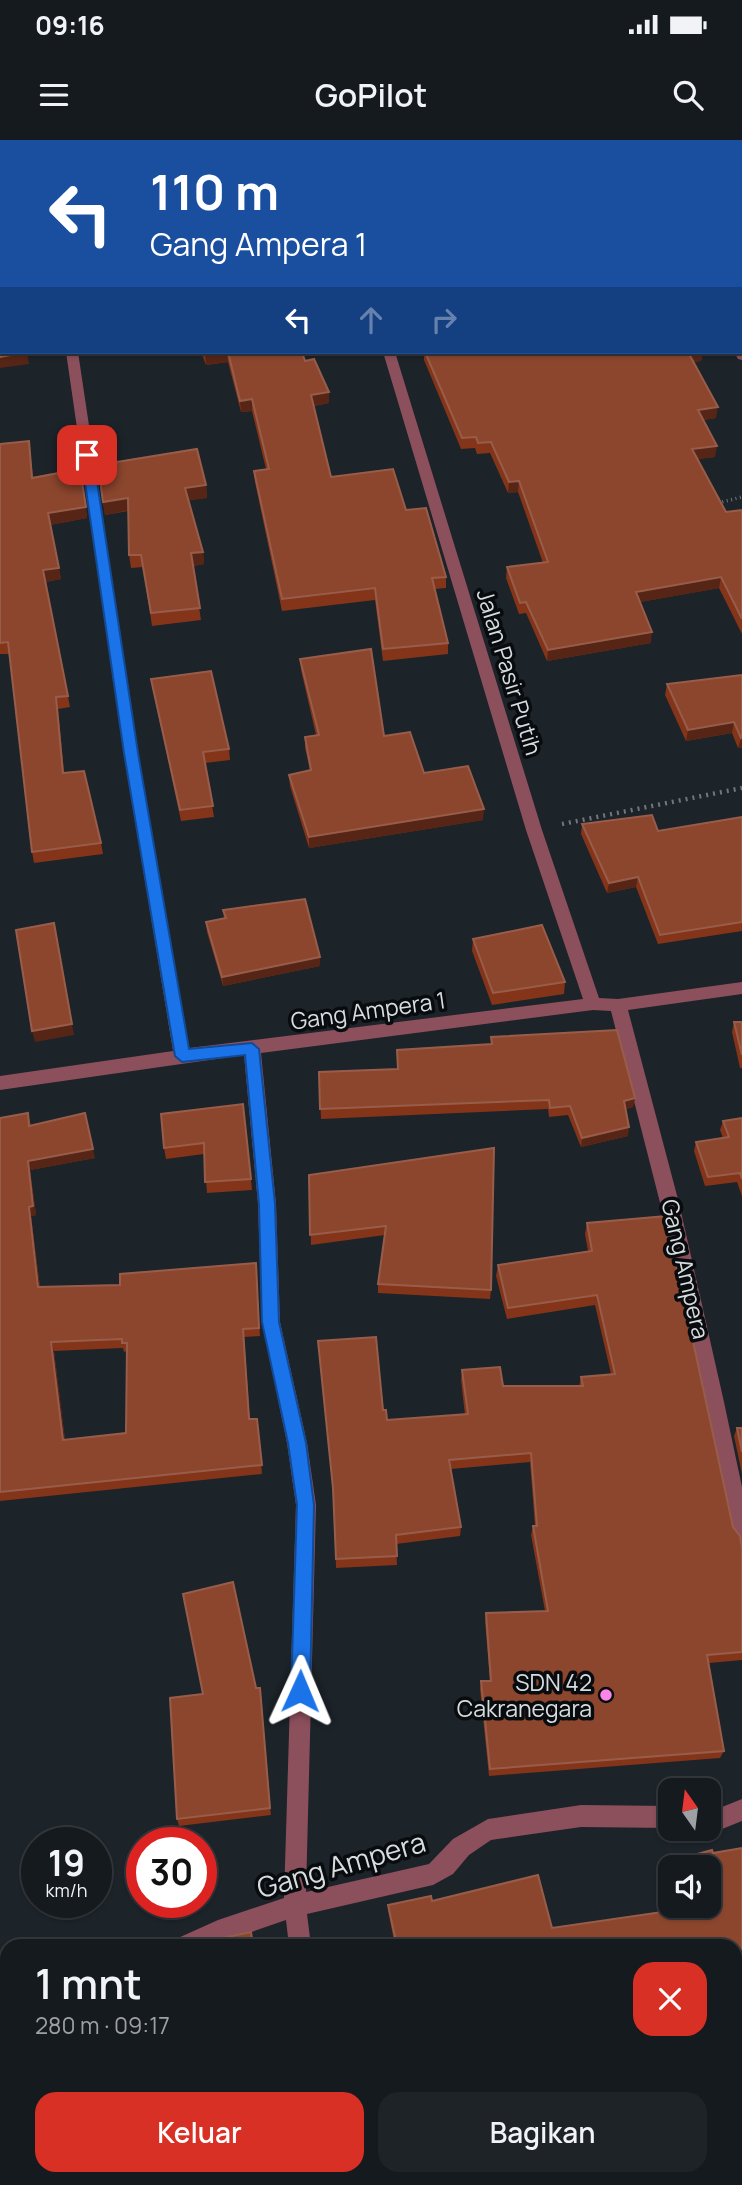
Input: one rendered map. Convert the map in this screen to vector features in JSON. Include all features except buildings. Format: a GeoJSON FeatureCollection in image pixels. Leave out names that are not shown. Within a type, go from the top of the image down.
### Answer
{"type":"FeatureCollection","features":[{"type":"Feature","properties":{"kind":"street"},"geometry":{"type":"LineString","coordinates":[[72,354],[131,753],[182,1056]]}},
{"type":"Feature","properties":{"kind":"street","name":"Jalan Pasir Putih"},"geometry":{"type":"LineString","coordinates":[[390,354],[534,830],[593,1004]]}},
{"type":"Feature","properties":{"kind":"street","name":"Gang Ampera 1"},"geometry":{"type":"LineString","coordinates":[[0,1083],[182,1056],[742,988]]}},
{"type":"Feature","properties":{"kind":"street","name":"Gang Ampera"},"geometry":{"type":"LineString","coordinates":[[618,1005],[646,1101],[690,1278],[742,1535]]}},
{"type":"Feature","properties":{"kind":"street"},"geometry":{"type":"LineString","coordinates":[[252,1049],[267,1204],[271,1322],[297,1443],[306,1505],[295,1906],[299,1939]]}},
{"type":"Feature","properties":{"kind":"street"},"geometry":{"type":"LineString","coordinates":[[721,1818],[742,1810]]}},
{"type":"Feature","properties":{"kind":"street","name":"Gang Ampera"},"geometry":{"type":"LineString","coordinates":[[201,1939],[295,1906],[433,1874],[445,1866],[461,1847],[488,1830],[582,1816],[658,1817]]}},
{"type":"Feature","properties":{"kind":"path"},"geometry":{"type":"LineString","coordinates":[[718,503],[742,496]]}},
{"type":"Feature","properties":{"kind":"path"},"geometry":{"type":"LineString","coordinates":[[534,830],[742,788]]}},
{"type":"Feature","properties":{"kind":"place","name":"SDN 42 Cakranegara"},"geometry":{"type":"Point","coordinates":[606,1695]}},
{"type":"Feature","properties":{"kind":"route"},"geometry":{"type":"LineString","coordinates":[[87,455],[131,753],[182,1056],[252,1049],[267,1204],[271,1322],[277,1360],[297,1443],[306,1505],[300,1691]]}}]}
